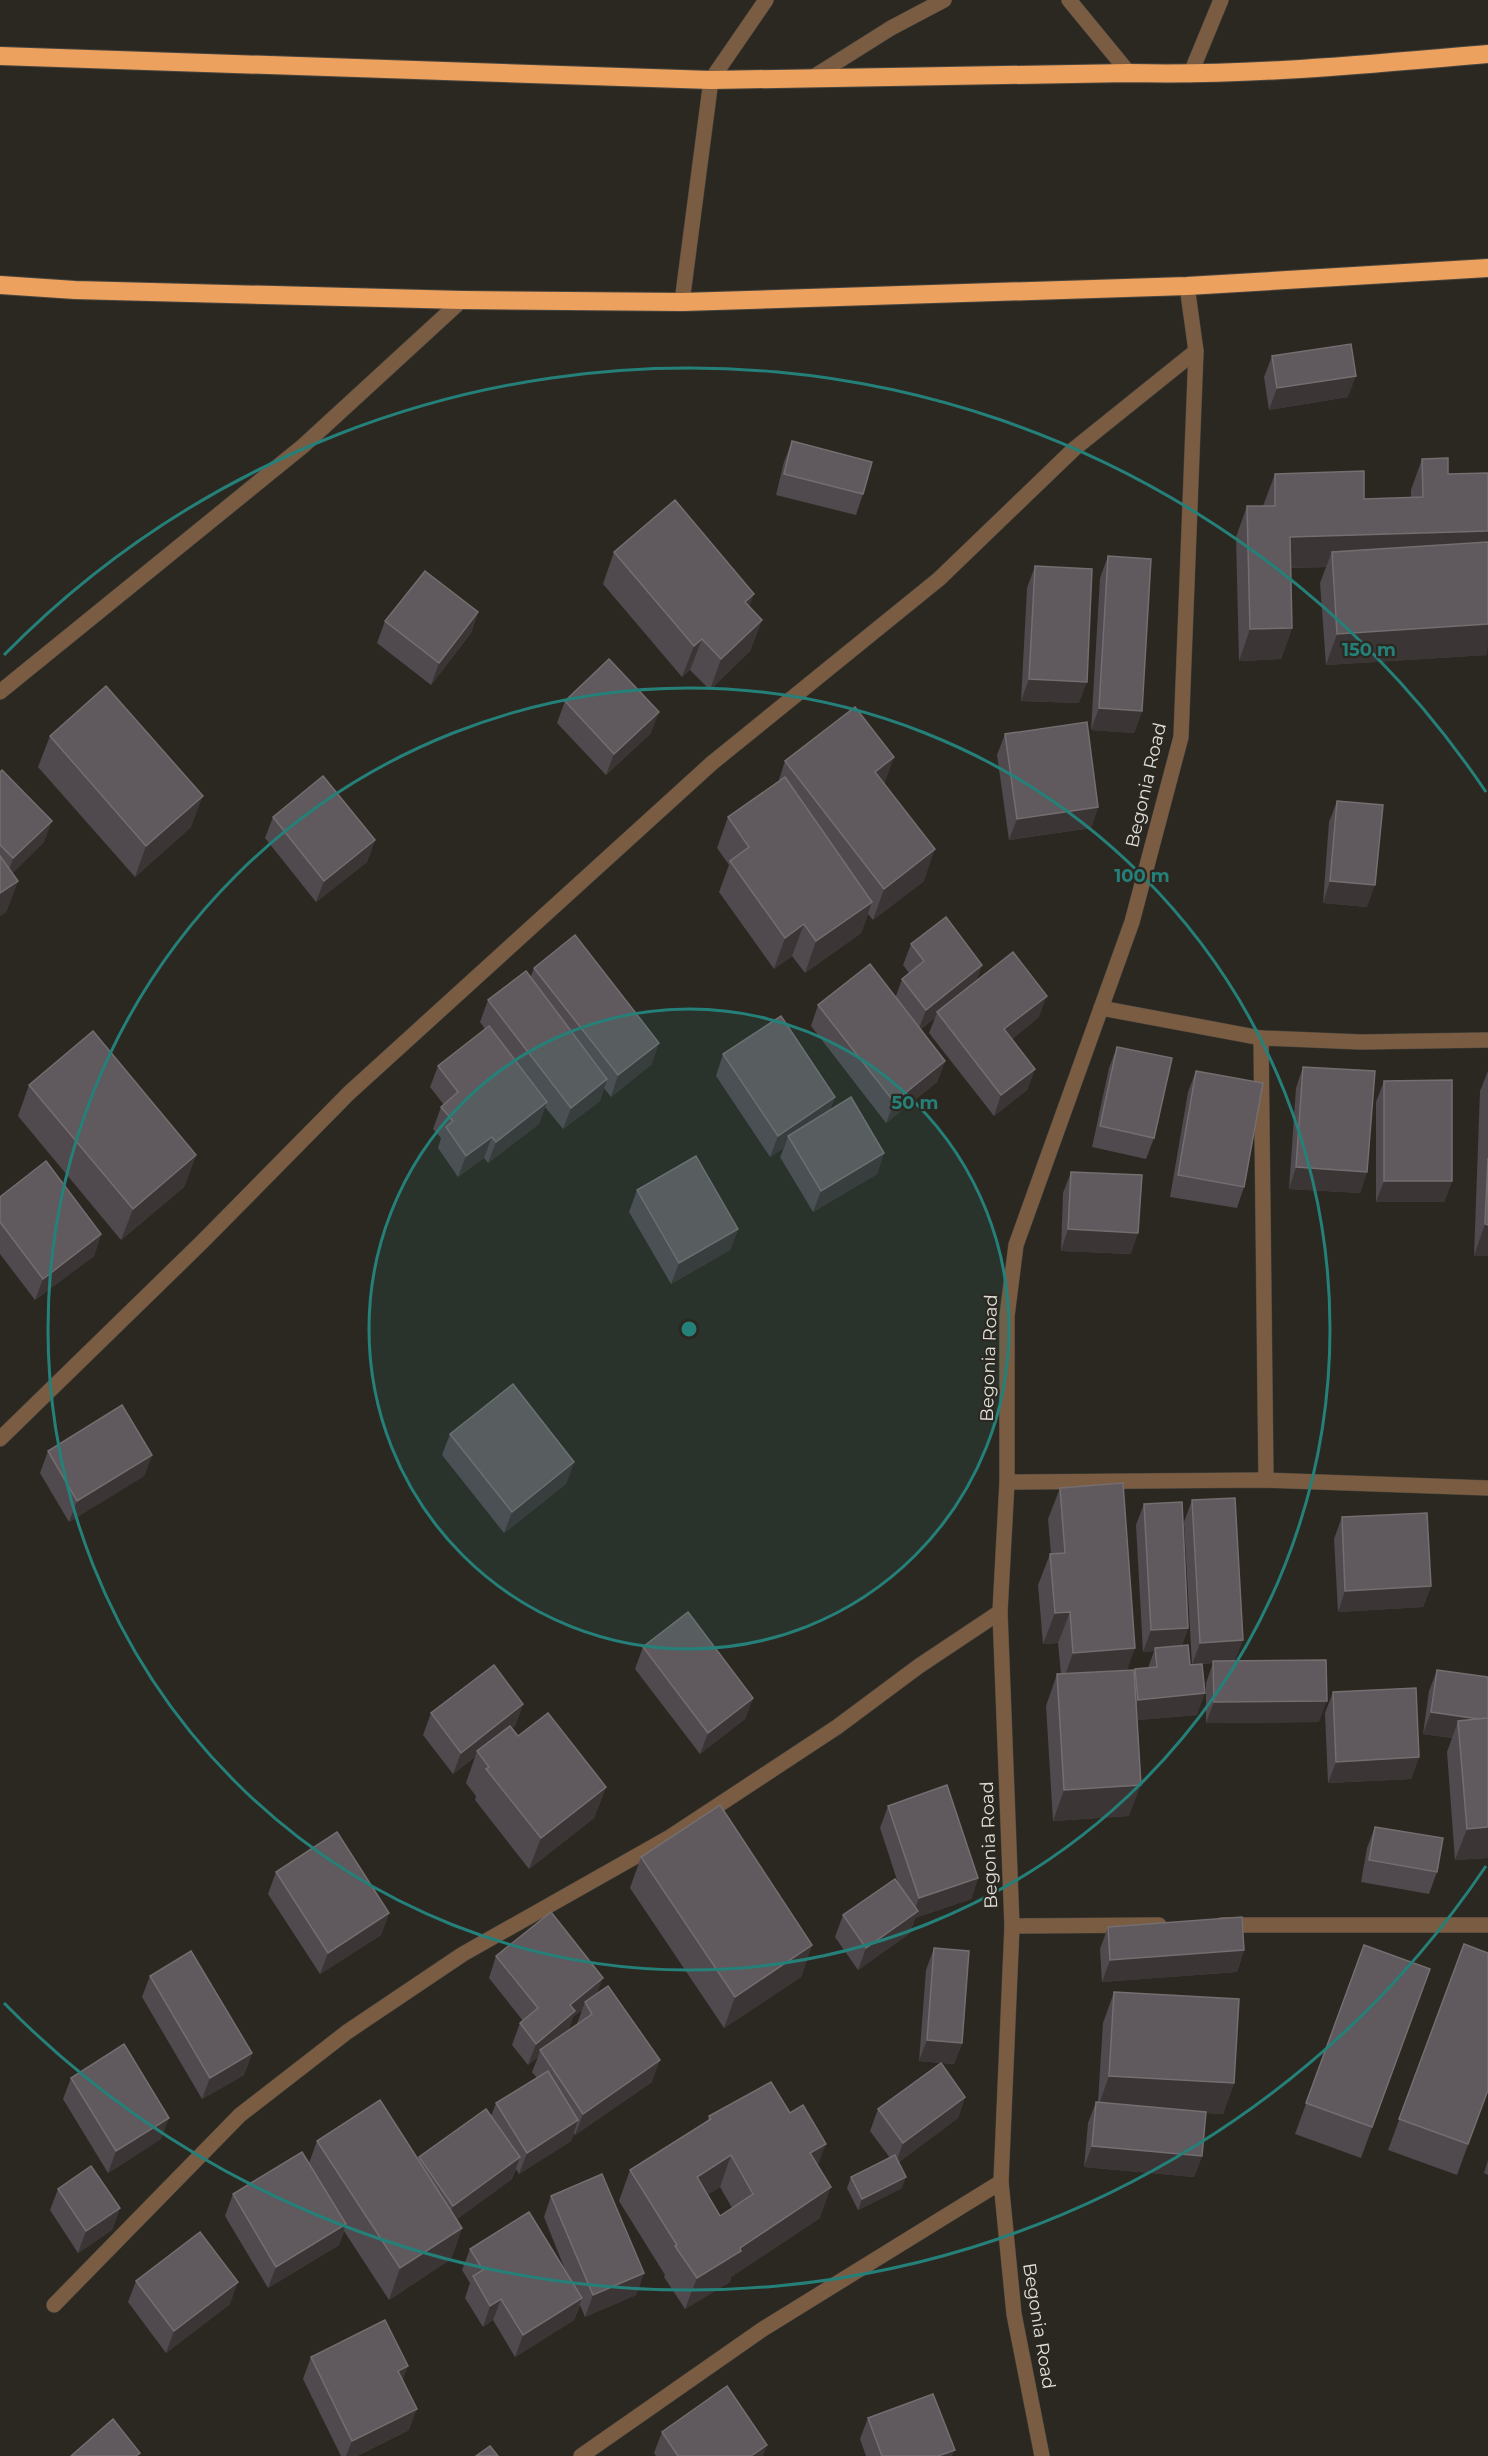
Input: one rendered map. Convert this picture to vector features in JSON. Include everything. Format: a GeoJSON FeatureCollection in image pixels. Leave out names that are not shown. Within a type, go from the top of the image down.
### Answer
{"type":"FeatureCollection","features":[{"type":"Feature","properties":{"kind":"highway"},"geometry":{"type":"LineString","coordinates":[[0,56],[711,80],[1190,75],[1303,69],[1488,54]]}},
{"type":"Feature","properties":{"kind":"highway"},"geometry":{"type":"LineString","coordinates":[[0,285],[75,290],[462,300],[682,302],[1187,286],[1488,268]]}},
{"type":"Feature","properties":{"kind":"street"},"geometry":{"type":"LineString","coordinates":[[682,302],[711,80],[766,0]]}},
{"type":"Feature","properties":{"kind":"street"},"geometry":{"type":"LineString","coordinates":[[810,79],[891,28],[944,0]]}},
{"type":"Feature","properties":{"kind":"street"},"geometry":{"type":"LineString","coordinates":[[1069,0],[1129,74]]}},
{"type":"Feature","properties":{"kind":"street"},"geometry":{"type":"LineString","coordinates":[[1190,75],[1221,0]]}},
{"type":"Feature","properties":{"kind":"street","name":"Begonia Road"},"geometry":{"type":"LineString","coordinates":[[1042,2456],[1014,2314],[1001,2182],[1012,1926],[1000,1612],[1007,1482],[1007,1316],[1016,1245],[1132,922],[1181,737],[1196,351],[1187,286]]}},
{"type":"Feature","properties":{"kind":"street"},"geometry":{"type":"LineString","coordinates":[[0,692],[303,446],[462,300]]}},
{"type":"Feature","properties":{"kind":"street"},"geometry":{"type":"LineString","coordinates":[[0,1439],[358,1085],[712,764],[939,579],[1074,449],[1196,351]]}},
{"type":"Feature","properties":{"kind":"street"},"geometry":{"type":"LineString","coordinates":[[1101,1008],[1261,1038],[1361,1042],[1488,1040]]}},
{"type":"Feature","properties":{"kind":"street"},"geometry":{"type":"LineString","coordinates":[[1261,1038],[1266,1480]]}},
{"type":"Feature","properties":{"kind":"street"},"geometry":{"type":"LineString","coordinates":[[1007,1482],[1266,1480],[1488,1488]]}},
{"type":"Feature","properties":{"kind":"street"},"geometry":{"type":"LineString","coordinates":[[54,2304],[240,2115],[347,2032],[463,1954],[670,1838],[837,1727],[919,1666],[1000,1612]]}},
{"type":"Feature","properties":{"kind":"street"},"geometry":{"type":"LineString","coordinates":[[1012,1926],[1178,1925]]}},
{"type":"Feature","properties":{"kind":"street"},"geometry":{"type":"LineString","coordinates":[[1202,1925],[1488,1925]]}},
{"type":"Feature","properties":{"kind":"street"},"geometry":{"type":"LineString","coordinates":[[581,2456],[764,2329],[1001,2182]]}},
{"type":"Feature","properties":{"kind":"building"},"geometry":{"type":"Polygon","coordinates":[[[1351,344],[1356,376],[1277,388],[1272,356],[1351,344]]]}},
{"type":"Feature","properties":{"kind":"building"},"geometry":{"type":"Polygon","coordinates":[[[792,441],[872,462],[863,494],[784,474],[792,441]]]}},
{"type":"Feature","properties":{"kind":"building"},"geometry":{"type":"Polygon","coordinates":[[[1448,458],[1448,474],[1488,473],[1488,531],[1290,537],[1292,628],[1250,629],[1247,506],[1275,506],[1275,474],[1364,471],[1364,499],[1423,497],[1422,459],[1448,458]]]}},
{"type":"Feature","properties":{"kind":"building"},"geometry":{"type":"Polygon","coordinates":[[[675,500],[754,594],[745,602],[762,620],[721,659],[702,639],[694,646],[614,552],[675,500]]]}},
{"type":"Feature","properties":{"kind":"building"},"geometry":{"type":"Polygon","coordinates":[[[1488,542],[1488,624],[1337,634],[1332,552],[1488,542]]]}},
{"type":"Feature","properties":{"kind":"building"},"geometry":{"type":"Polygon","coordinates":[[[1108,556],[1151,559],[1142,711],[1099,708],[1108,556]]]}},
{"type":"Feature","properties":{"kind":"building"},"geometry":{"type":"Polygon","coordinates":[[[1035,566],[1092,569],[1087,682],[1029,679],[1035,566]]]}},
{"type":"Feature","properties":{"kind":"building"},"geometry":{"type":"Polygon","coordinates":[[[425,571],[478,612],[439,663],[385,621],[425,571]]]}},
{"type":"Feature","properties":{"kind":"building"},"geometry":{"type":"Polygon","coordinates":[[[609,659],[659,712],[614,754],[565,701],[609,659]]]}},
{"type":"Feature","properties":{"kind":"building"},"geometry":{"type":"Polygon","coordinates":[[[106,686],[203,796],[146,846],[50,736],[106,686]]]}},
{"type":"Feature","properties":{"kind":"building"},"geometry":{"type":"Polygon","coordinates":[[[855,707],[894,757],[875,772],[935,849],[884,889],[785,761],[855,707]]]}},
{"type":"Feature","properties":{"kind":"building"},"geometry":{"type":"Polygon","coordinates":[[[1087,722],[1098,807],[1017,819],[1005,734],[1087,722]]]}},
{"type":"Feature","properties":{"kind":"building"},"geometry":{"type":"Polygon","coordinates":[[[2,770],[52,821],[13,858],[0,845],[0,772],[2,770]]]}},
{"type":"Feature","properties":{"kind":"building"},"geometry":{"type":"Polygon","coordinates":[[[323,776],[375,840],[324,881],[273,817],[323,776]]]}},
{"type":"Feature","properties":{"kind":"building"},"geometry":{"type":"Polygon","coordinates":[[[785,777],[872,902],[816,941],[804,924],[785,938],[730,861],[749,847],[728,817],[785,777]]]}},
{"type":"Feature","properties":{"kind":"building"},"geometry":{"type":"Polygon","coordinates":[[[1337,801],[1383,805],[1375,885],[1330,881],[1337,801]]]}},
{"type":"Feature","properties":{"kind":"building"},"geometry":{"type":"Polygon","coordinates":[[[0,856],[18,881],[0,893],[0,856]]]}},
{"type":"Feature","properties":{"kind":"building"},"geometry":{"type":"Polygon","coordinates":[[[946,917],[982,965],[926,1010],[902,979],[924,961],[911,944],[946,917]]]}},
{"type":"Feature","properties":{"kind":"building"},"geometry":{"type":"Polygon","coordinates":[[[575,935],[659,1043],[618,1075],[534,968],[575,935]]]}},
{"type":"Feature","properties":{"kind":"building"},"geometry":{"type":"Polygon","coordinates":[[[1013,952],[1047,996],[1004,1029],[1035,1069],[1001,1095],[937,1012],[1013,952]]]}},
{"type":"Feature","properties":{"kind":"building"},"geometry":{"type":"Polygon","coordinates":[[[870,964],[945,1061],[894,1102],[818,1005],[870,964]]]}},
{"type":"Feature","properties":{"kind":"building"},"geometry":{"type":"Polygon","coordinates":[[[526,971],[607,1079],[571,1108],[488,1000],[526,971]]]}},
{"type":"Feature","properties":{"kind":"building"},"geometry":{"type":"Polygon","coordinates":[[[781,1016],[835,1097],[778,1136],[723,1054],[781,1016]]]}},
{"type":"Feature","properties":{"kind":"building"},"geometry":{"type":"Polygon","coordinates":[[[489,1026],[547,1102],[496,1142],[492,1137],[466,1156],[446,1127],[453,1121],[441,1107],[458,1092],[438,1066],[489,1026]]]}},
{"type":"Feature","properties":{"kind":"building"},"geometry":{"type":"Polygon","coordinates":[[[93,1031],[196,1155],[133,1209],[29,1085],[93,1031]]]}},
{"type":"Feature","properties":{"kind":"building"},"geometry":{"type":"Polygon","coordinates":[[[1117,1047],[1172,1058],[1154,1138],[1100,1126],[1117,1047]]]}},
{"type":"Feature","properties":{"kind":"building"},"geometry":{"type":"Polygon","coordinates":[[[1303,1067],[1375,1071],[1367,1172],[1296,1167],[1303,1067]]]}},
{"type":"Feature","properties":{"kind":"building"},"geometry":{"type":"Polygon","coordinates":[[[1196,1071],[1263,1083],[1244,1187],[1178,1175],[1196,1071]]]}},
{"type":"Feature","properties":{"kind":"building"},"geometry":{"type":"Polygon","coordinates":[[[1452,1080],[1452,1181],[1384,1181],[1384,1081],[1452,1080]]]}},
{"type":"Feature","properties":{"kind":"building"},"geometry":{"type":"Polygon","coordinates":[[[851,1097],[884,1153],[821,1191],[788,1136],[851,1097]]]}},
{"type":"Feature","properties":{"kind":"building"},"geometry":{"type":"Polygon","coordinates":[[[696,1156],[738,1229],[679,1263],[637,1190],[696,1156]]]}},
{"type":"Feature","properties":{"kind":"building"},"geometry":{"type":"Polygon","coordinates":[[[1488,1158],[1488,1225],[1485,1224],[1488,1158]]]}},
{"type":"Feature","properties":{"kind":"building"},"geometry":{"type":"Polygon","coordinates":[[[46,1161],[101,1234],[43,1279],[0,1222],[0,1197],[46,1161]]]}},
{"type":"Feature","properties":{"kind":"building"},"geometry":{"type":"Polygon","coordinates":[[[1071,1172],[1142,1175],[1138,1233],[1068,1229],[1071,1172]]]}},
{"type":"Feature","properties":{"kind":"building"},"geometry":{"type":"Polygon","coordinates":[[[513,1384],[574,1462],[512,1512],[450,1434],[513,1384]]]}},
{"type":"Feature","properties":{"kind":"building"},"geometry":{"type":"Polygon","coordinates":[[[122,1405],[152,1455],[77,1501],[48,1451],[122,1405]]]}},
{"type":"Feature","properties":{"kind":"building"},"geometry":{"type":"Polygon","coordinates":[[[1123,1483],[1135,1648],[1073,1653],[1070,1612],[1055,1613],[1050,1554],[1065,1553],[1060,1488],[1123,1483]]]}},
{"type":"Feature","properties":{"kind":"building"},"geometry":{"type":"Polygon","coordinates":[[[1235,1498],[1243,1640],[1200,1643],[1192,1500],[1235,1498]]]}},
{"type":"Feature","properties":{"kind":"building"},"geometry":{"type":"Polygon","coordinates":[[[1182,1502],[1188,1628],[1151,1630],[1144,1504],[1182,1502]]]}},
{"type":"Feature","properties":{"kind":"building"},"geometry":{"type":"Polygon","coordinates":[[[1427,1513],[1431,1586],[1345,1591],[1342,1517],[1427,1513]]]}},
{"type":"Feature","properties":{"kind":"building"},"geometry":{"type":"Polygon","coordinates":[[[688,1612],[753,1698],[708,1733],[643,1647],[688,1612]]]}},
{"type":"Feature","properties":{"kind":"building"},"geometry":{"type":"Polygon","coordinates":[[[1188,1645],[1190,1665],[1202,1664],[1205,1693],[1138,1700],[1135,1669],[1157,1667],[1155,1648],[1188,1645]]]}},
{"type":"Feature","properties":{"kind":"building"},"geometry":{"type":"Polygon","coordinates":[[[1326,1660],[1327,1701],[1214,1702],[1213,1661],[1326,1660]]]}},
{"type":"Feature","properties":{"kind":"building"},"geometry":{"type":"Polygon","coordinates":[[[494,1665],[523,1704],[461,1753],[431,1713],[494,1665]]]}},
{"type":"Feature","properties":{"kind":"building"},"geometry":{"type":"Polygon","coordinates":[[[1134,1670],[1141,1785],[1064,1790],[1057,1674],[1134,1670]]]}},
{"type":"Feature","properties":{"kind":"building"},"geometry":{"type":"Polygon","coordinates":[[[1437,1670],[1488,1677],[1488,1718],[1479,1719],[1431,1712],[1437,1670]]]}},
{"type":"Feature","properties":{"kind":"building"},"geometry":{"type":"Polygon","coordinates":[[[1416,1688],[1419,1757],[1336,1762],[1333,1692],[1416,1688]]]}},
{"type":"Feature","properties":{"kind":"building"},"geometry":{"type":"Polygon","coordinates":[[[548,1713],[606,1787],[541,1838],[486,1769],[489,1767],[477,1751],[510,1726],[518,1736],[548,1713]]]}},
{"type":"Feature","properties":{"kind":"building"},"geometry":{"type":"Polygon","coordinates":[[[1488,1718],[1488,1827],[1467,1829],[1458,1721],[1488,1718]]]}},
{"type":"Feature","properties":{"kind":"building"},"geometry":{"type":"Polygon","coordinates":[[[947,1785],[978,1878],[919,1898],[888,1806],[947,1785]]]}},
{"type":"Feature","properties":{"kind":"building"},"geometry":{"type":"Polygon","coordinates":[[[720,1805],[812,1945],[735,1997],[641,1857],[720,1805]]]}},
{"type":"Feature","properties":{"kind":"building"},"geometry":{"type":"Polygon","coordinates":[[[1375,1827],[1443,1838],[1437,1872],[1369,1860],[1375,1827]]]}},
{"type":"Feature","properties":{"kind":"building"},"geometry":{"type":"Polygon","coordinates":[[[337,1832],[389,1913],[328,1953],[276,1872],[337,1832]]]}},
{"type":"Feature","properties":{"kind":"building"},"geometry":{"type":"Polygon","coordinates":[[[895,1879],[918,1911],[866,1948],[843,1915],[895,1879]]]}},
{"type":"Feature","properties":{"kind":"building"},"geometry":{"type":"Polygon","coordinates":[[[551,1912],[603,1978],[570,2005],[575,2011],[536,2044],[520,2023],[538,2008],[496,1956],[551,1912]]]}},
{"type":"Feature","properties":{"kind":"building"},"geometry":{"type":"Polygon","coordinates":[[[1242,1917],[1244,1950],[1110,1960],[1108,1927],[1242,1917]]]}},
{"type":"Feature","properties":{"kind":"building"},"geometry":{"type":"Polygon","coordinates":[[[1464,1944],[1488,1953],[1488,2090],[1468,2144],[1399,2119],[1464,1944]]]}},
{"type":"Feature","properties":{"kind":"building"},"geometry":{"type":"Polygon","coordinates":[[[1364,1945],[1430,1969],[1372,2127],[1306,2103],[1364,1945]]]}},
{"type":"Feature","properties":{"kind":"building"},"geometry":{"type":"Polygon","coordinates":[[[934,1948],[969,1951],[962,2043],[927,2040],[934,1948]]]}},
{"type":"Feature","properties":{"kind":"building"},"geometry":{"type":"Polygon","coordinates":[[[191,1951],[252,2053],[210,2078],[150,1976],[191,1951]]]}},
{"type":"Feature","properties":{"kind":"building"},"geometry":{"type":"Polygon","coordinates":[[[608,1986],[660,2060],[583,2114],[540,2050],[592,2014],[585,2002],[608,1986]]]}},
{"type":"Feature","properties":{"kind":"building"},"geometry":{"type":"Polygon","coordinates":[[[1114,1992],[1239,1999],[1234,2083],[1109,2076],[1114,1992]]]}},
{"type":"Feature","properties":{"kind":"building"},"geometry":{"type":"Polygon","coordinates":[[[124,2044],[169,2118],[116,2151],[71,2078],[124,2044]]]}},
{"type":"Feature","properties":{"kind":"building"},"geometry":{"type":"Polygon","coordinates":[[[941,2063],[965,2097],[903,2143],[878,2109],[941,2063]]]}},
{"type":"Feature","properties":{"kind":"building"},"geometry":{"type":"Polygon","coordinates":[[[548,2071],[578,2120],[527,2153],[496,2103],[548,2071]]]}},
{"type":"Feature","properties":{"kind":"building"},"geometry":{"type":"Polygon","coordinates":[[[771,2082],[790,2113],[803,2105],[826,2144],[810,2153],[831,2187],[740,2248],[741,2251],[697,2278],[675,2246],[677,2245],[630,2170],[711,2119],[709,2116],[771,2082]],[[731,2155],[697,2177],[720,2216],[753,2194],[731,2155]]]}},
{"type":"Feature","properties":{"kind":"building"},"geometry":{"type":"Polygon","coordinates":[[[380,2100],[462,2228],[400,2268],[317,2141],[380,2100]]]}},
{"type":"Feature","properties":{"kind":"building"},"geometry":{"type":"Polygon","coordinates":[[[1096,2102],[1206,2112],[1202,2156],[1092,2146],[1096,2102]]]}},
{"type":"Feature","properties":{"kind":"building"},"geometry":{"type":"Polygon","coordinates":[[[486,2109],[520,2157],[453,2206],[419,2157],[486,2109]]]}},
{"type":"Feature","properties":{"kind":"building"},"geometry":{"type":"Polygon","coordinates":[[[302,2152],[346,2224],[276,2267],[233,2194],[302,2152]]]}},
{"type":"Feature","properties":{"kind":"building"},"geometry":{"type":"Polygon","coordinates":[[[895,2155],[906,2177],[862,2199],[851,2177],[895,2155]]]}},
{"type":"Feature","properties":{"kind":"building"},"geometry":{"type":"Polygon","coordinates":[[[91,2166],[120,2208],[86,2231],[58,2189],[91,2166]]]}},
{"type":"Feature","properties":{"kind":"building"},"geometry":{"type":"Polygon","coordinates":[[[602,2174],[644,2273],[593,2295],[551,2196],[602,2174]]]}},
{"type":"Feature","properties":{"kind":"building"},"geometry":{"type":"Polygon","coordinates":[[[529,2212],[582,2298],[523,2335],[501,2299],[490,2306],[473,2276],[483,2270],[470,2249],[529,2212]]]}},
{"type":"Feature","properties":{"kind":"building"},"geometry":{"type":"Polygon","coordinates":[[[200,2232],[238,2282],[174,2331],[136,2281],[200,2232]]]}},
{"type":"Feature","properties":{"kind":"building"},"geometry":{"type":"Polygon","coordinates":[[[385,2320],[408,2366],[398,2371],[417,2409],[352,2441],[311,2357],[385,2320]]]}},
{"type":"Feature","properties":{"kind":"building"},"geometry":{"type":"Polygon","coordinates":[[[727,2386],[767,2445],[751,2456],[678,2456],[662,2432],[727,2386]]]}},
{"type":"Feature","properties":{"kind":"building"},"geometry":{"type":"Polygon","coordinates":[[[933,2394],[955,2450],[938,2456],[882,2456],[868,2418],[933,2394]]]}},
{"type":"Feature","properties":{"kind":"building"},"geometry":{"type":"Polygon","coordinates":[[[113,2419],[140,2453],[136,2456],[71,2456],[113,2419]]]}},
{"type":"Feature","properties":{"kind":"building"},"geometry":{"type":"Polygon","coordinates":[[[490,2446],[498,2456],[476,2456],[490,2446]]]}}]}
